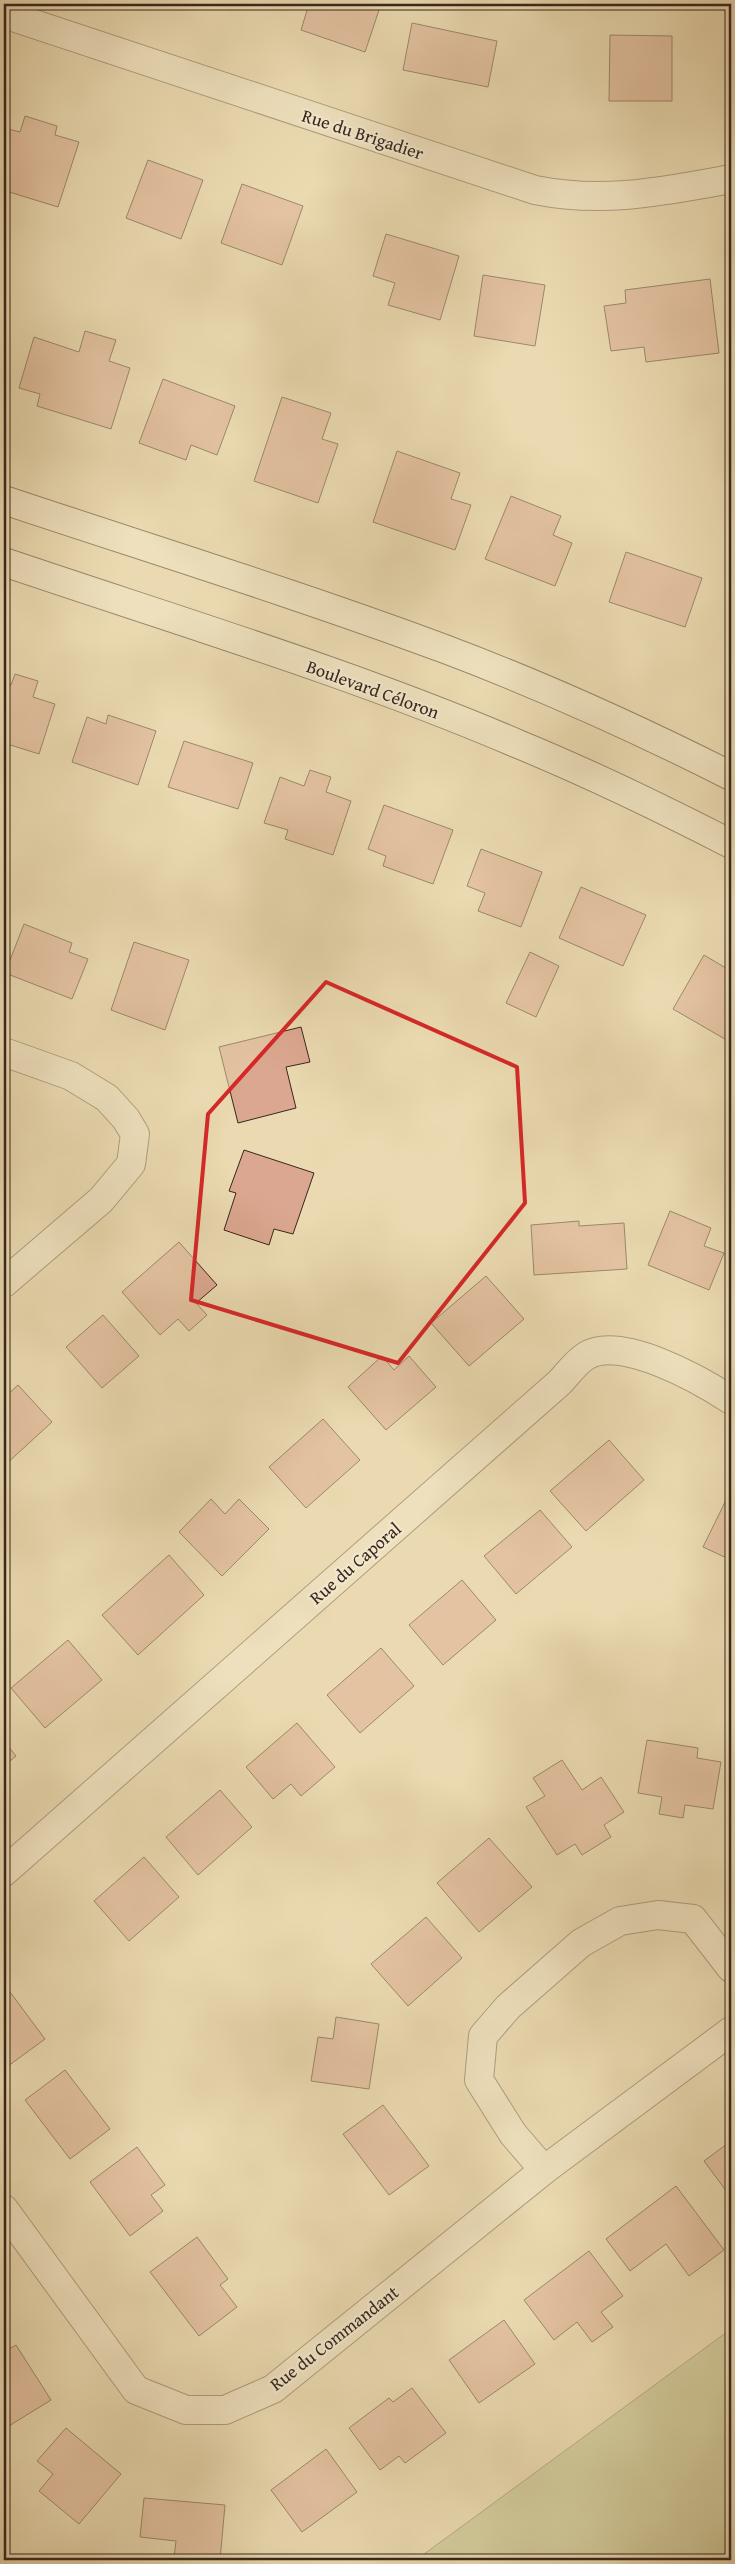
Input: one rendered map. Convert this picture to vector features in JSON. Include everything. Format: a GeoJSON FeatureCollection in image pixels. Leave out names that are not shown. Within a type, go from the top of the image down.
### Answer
{"type":"FeatureCollection","features":[{"type":"Feature","properties":{"kind":"street","name":"Rue du Brigadier"},"geometry":{"type":"LineString","coordinates":[[4,14],[535,190],[576,197],[616,197],[660,192],[731,179]]}},
{"type":"Feature","properties":{"kind":"street"},"geometry":{"type":"LineString","coordinates":[[4,500],[322,605],[447,650],[579,703],[731,776]]}},
{"type":"Feature","properties":{"kind":"street","name":"Boulevard Céloron"},"geometry":{"type":"LineString","coordinates":[[4,562],[324,671],[451,717],[517,743],[632,794],[731,844]]}},
{"type":"Feature","properties":{"kind":"street"},"geometry":{"type":"LineString","coordinates":[[4,1052],[71,1076],[107,1098],[126,1119],[134,1134],[131,1164],[101,1200],[4,1283]]}},
{"type":"Feature","properties":{"kind":"street","name":"Rue du Caporal"},"geometry":{"type":"LineString","coordinates":[[4,1872],[559,1383],[586,1355],[612,1350],[649,1357],[731,1400]]}},
{"type":"Feature","properties":{"kind":"street"},"geometry":{"type":"LineString","coordinates":[[544,2170],[513,2134],[479,2080],[483,2036],[508,2007],[581,1943],[620,1921],[658,1916],[693,1919],[731,1968]]}},
{"type":"Feature","properties":{"kind":"street","name":"Rue du Commandant"},"geometry":{"type":"LineString","coordinates":[[4,2209],[136,2390],[186,2410],[225,2410],[273,2388],[544,2170],[731,2032]]}},
{"type":"Feature","properties":{"kind":"highlighted area"},"geometry":{"type":"Polygon","coordinates":[[[326,982],[517,1067],[525,1203],[398,1363],[191,1300],[208,1114],[326,982]]]}},
{"type":"Feature","properties":{"kind":"green space"},"geometry":{"type":"Polygon","coordinates":[[[731,2329],[731,2560],[416,2560],[731,2329]]]}},
{"type":"Feature","properties":{"kind":"building"},"geometry":{"type":"Polygon","coordinates":[[[211,4],[234,4],[232,10],[211,4]]]}},
{"type":"Feature","properties":{"kind":"building"},"geometry":{"type":"Polygon","coordinates":[[[309,4],[381,4],[365,52],[301,30],[309,4]]]}},
{"type":"Feature","properties":{"kind":"building"},"geometry":{"type":"Polygon","coordinates":[[[412,23],[497,41],[488,87],[403,70],[412,23]]]}},
{"type":"Feature","properties":{"kind":"building"},"geometry":{"type":"Polygon","coordinates":[[[610,35],[672,36],[672,101],[609,101],[610,35]]]}},
{"type":"Feature","properties":{"kind":"building"},"geometry":{"type":"Polygon","coordinates":[[[25,116],[57,126],[55,135],[79,142],[58,207],[6,191],[10,179],[4,177],[4,128],[20,132],[25,116]]]}},
{"type":"Feature","properties":{"kind":"building"},"geometry":{"type":"Polygon","coordinates":[[[148,160],[203,180],[181,239],[126,218],[148,160]]]}},
{"type":"Feature","properties":{"kind":"building"},"geometry":{"type":"Polygon","coordinates":[[[242,184],[303,206],[282,265],[221,243],[242,184]]]}},
{"type":"Feature","properties":{"kind":"building"},"geometry":{"type":"Polygon","coordinates":[[[386,234],[459,256],[440,320],[388,305],[395,283],[373,276],[386,234]]]}},
{"type":"Feature","properties":{"kind":"building"},"geometry":{"type":"Polygon","coordinates":[[[483,275],[545,285],[535,346],[474,336],[483,275]]]}},
{"type":"Feature","properties":{"kind":"building"},"geometry":{"type":"Polygon","coordinates":[[[710,279],[719,353],[646,362],[644,347],[611,351],[604,306],[626,303],[625,290],[710,279]]]}},
{"type":"Feature","properties":{"kind":"building"},"geometry":{"type":"Polygon","coordinates":[[[85,331],[116,340],[109,361],[130,368],[111,429],[37,406],[40,394],[19,388],[34,337],[79,352],[85,331]]]}},
{"type":"Feature","properties":{"kind":"building"},"geometry":{"type":"Polygon","coordinates":[[[163,379],[235,406],[217,455],[191,445],[186,460],[139,443],[163,379]]]}},
{"type":"Feature","properties":{"kind":"building"},"geometry":{"type":"Polygon","coordinates":[[[282,397],[331,413],[322,439],[338,444],[318,503],[254,481],[282,397]]]}},
{"type":"Feature","properties":{"kind":"building"},"geometry":{"type":"Polygon","coordinates":[[[397,451],[460,473],[451,499],[471,505],[455,550],[373,522],[397,451]]]}},
{"type":"Feature","properties":{"kind":"building"},"geometry":{"type":"Polygon","coordinates":[[[511,496],[561,516],[553,535],[572,543],[555,586],[485,559],[511,496]]]}},
{"type":"Feature","properties":{"kind":"building"},"geometry":{"type":"Polygon","coordinates":[[[626,552],[702,578],[685,627],[609,602],[626,552]]]}},
{"type":"Feature","properties":{"kind":"building"},"geometry":{"type":"Polygon","coordinates":[[[15,674],[38,681],[33,697],[55,704],[39,754],[4,743],[4,683],[11,685],[15,674]]]}},
{"type":"Feature","properties":{"kind":"building"},"geometry":{"type":"Polygon","coordinates":[[[108,715],[156,731],[138,785],[72,762],[87,717],[106,724],[108,715]]]}},
{"type":"Feature","properties":{"kind":"building"},"geometry":{"type":"Polygon","coordinates":[[[184,741],[253,763],[238,809],[168,787],[184,741]]]}},
{"type":"Feature","properties":{"kind":"building"},"geometry":{"type":"Polygon","coordinates":[[[310,770],[331,777],[326,792],[351,801],[333,855],[285,839],[288,830],[264,823],[280,777],[304,786],[310,770]]]}},
{"type":"Feature","properties":{"kind":"building"},"geometry":{"type":"Polygon","coordinates":[[[384,805],[453,830],[433,884],[383,866],[386,856],[368,849],[384,805]]]}},
{"type":"Feature","properties":{"kind":"building"},"geometry":{"type":"Polygon","coordinates":[[[481,849],[542,872],[521,927],[478,911],[485,893],[467,886],[481,849]]]}},
{"type":"Feature","properties":{"kind":"building"},"geometry":{"type":"Polygon","coordinates":[[[581,887],[646,915],[623,966],[559,938],[581,887]]]}},
{"type":"Feature","properties":{"kind":"building"},"geometry":{"type":"Polygon","coordinates":[[[24,924],[72,943],[69,952],[88,959],[72,999],[5,973],[24,924]]]}},
{"type":"Feature","properties":{"kind":"building"},"geometry":{"type":"Polygon","coordinates":[[[134,942],[189,960],[165,1030],[111,1010],[134,942]]]}},
{"type":"Feature","properties":{"kind":"building"},"geometry":{"type":"Polygon","coordinates":[[[530,952],[559,966],[536,1017],[506,1003],[530,952]]]}},
{"type":"Feature","properties":{"kind":"building"},"geometry":{"type":"Polygon","coordinates":[[[704,955],[731,971],[730,1042],[673,1009],[704,955]]]}},
{"type":"Feature","properties":{"kind":"building"},"geometry":{"type":"Polygon","coordinates":[[[301,1027],[310,1062],[286,1067],[296,1108],[238,1123],[219,1047],[301,1027]]]}},
{"type":"Feature","properties":{"kind":"building"},"geometry":{"type":"Polygon","coordinates":[[[244,1150],[314,1173],[293,1234],[274,1229],[269,1245],[224,1230],[236,1193],[229,1191],[244,1150]]]}},
{"type":"Feature","properties":{"kind":"building"},"geometry":{"type":"Polygon","coordinates":[[[670,1211],[711,1228],[704,1246],[724,1253],[709,1290],[648,1265],[670,1211]]]}},
{"type":"Feature","properties":{"kind":"building"},"geometry":{"type":"Polygon","coordinates":[[[579,1221],[579,1226],[624,1223],[627,1269],[534,1275],[531,1225],[579,1221]]]}},
{"type":"Feature","properties":{"kind":"building"},"geometry":{"type":"Polygon","coordinates":[[[179,1242],[217,1285],[196,1303],[207,1315],[189,1331],[178,1319],[160,1335],[122,1292],[179,1242]]]}},
{"type":"Feature","properties":{"kind":"building"},"geometry":{"type":"Polygon","coordinates":[[[486,1276],[524,1319],[469,1366],[431,1323],[486,1276]]]}},
{"type":"Feature","properties":{"kind":"building"},"geometry":{"type":"Polygon","coordinates":[[[103,1315],[139,1356],[102,1388],[66,1347],[103,1315]]]}},
{"type":"Feature","properties":{"kind":"building"},"geometry":{"type":"Polygon","coordinates":[[[382,1356],[394,1370],[409,1356],[436,1387],[386,1430],[348,1387],[382,1356]]]}},
{"type":"Feature","properties":{"kind":"building"},"geometry":{"type":"Polygon","coordinates":[[[18,1385],[52,1422],[4,1466],[4,1398],[18,1385]]]}},
{"type":"Feature","properties":{"kind":"building"},"geometry":{"type":"Polygon","coordinates":[[[323,1419],[360,1460],[306,1508],[269,1467],[323,1419]]]}},
{"type":"Feature","properties":{"kind":"building"},"geometry":{"type":"Polygon","coordinates":[[[609,1440],[644,1480],[586,1531],[550,1491],[609,1440]]]}},
{"type":"Feature","properties":{"kind":"building"},"geometry":{"type":"Polygon","coordinates":[[[728,1496],[731,1498],[731,1560],[703,1547],[728,1496]]]}},
{"type":"Feature","properties":{"kind":"building"},"geometry":{"type":"Polygon","coordinates":[[[211,1499],[225,1514],[239,1499],[269,1529],[222,1576],[179,1532],[211,1499]]]}},
{"type":"Feature","properties":{"kind":"building"},"geometry":{"type":"Polygon","coordinates":[[[540,1510],[572,1547],[516,1594],[484,1556],[540,1510]]]}},
{"type":"Feature","properties":{"kind":"building"},"geometry":{"type":"Polygon","coordinates":[[[169,1555],[204,1595],[138,1655],[102,1615],[169,1555]]]}},
{"type":"Feature","properties":{"kind":"building"},"geometry":{"type":"Polygon","coordinates":[[[462,1580],[496,1620],[443,1665],[409,1625],[462,1580]]]}},
{"type":"Feature","properties":{"kind":"building"},"geometry":{"type":"Polygon","coordinates":[[[68,1640],[102,1680],[45,1728],[11,1688],[68,1640]]]}},
{"type":"Feature","properties":{"kind":"building"},"geometry":{"type":"Polygon","coordinates":[[[381,1648],[414,1686],[360,1733],[327,1695],[381,1648]]]}},
{"type":"Feature","properties":{"kind":"building"},"geometry":{"type":"Polygon","coordinates":[[[297,1723],[335,1767],[301,1796],[291,1784],[273,1799],[246,1767],[297,1723]]]}},
{"type":"Feature","properties":{"kind":"building"},"geometry":{"type":"Polygon","coordinates":[[[647,1740],[698,1748],[697,1758],[721,1762],[713,1809],[685,1805],[683,1818],[659,1814],[662,1797],[638,1793],[647,1740]]]}},
{"type":"Feature","properties":{"kind":"building"},"geometry":{"type":"Polygon","coordinates":[[[4,1741],[16,1756],[4,1766],[4,1741]]]}},
{"type":"Feature","properties":{"kind":"building"},"geometry":{"type":"Polygon","coordinates":[[[562,1760],[582,1790],[601,1777],[624,1812],[604,1825],[611,1837],[582,1855],[575,1844],[557,1855],[526,1807],[545,1796],[533,1778],[562,1760]]]}},
{"type":"Feature","properties":{"kind":"building"},"geometry":{"type":"Polygon","coordinates":[[[220,1790],[252,1827],[198,1875],[166,1837],[220,1790]]]}},
{"type":"Feature","properties":{"kind":"building"},"geometry":{"type":"Polygon","coordinates":[[[489,1838],[532,1887],[479,1932],[437,1883],[489,1838]]]}},
{"type":"Feature","properties":{"kind":"building"},"geometry":{"type":"Polygon","coordinates":[[[144,1857],[179,1897],[129,1941],[94,1901],[144,1857]]]}},
{"type":"Feature","properties":{"kind":"building"},"geometry":{"type":"Polygon","coordinates":[[[426,1917],[462,1958],[408,2006],[371,1964],[426,1917]]]}},
{"type":"Feature","properties":{"kind":"building"},"geometry":{"type":"Polygon","coordinates":[[[4,1984],[45,2039],[4,2069],[4,1984]]]}},
{"type":"Feature","properties":{"kind":"building"},"geometry":{"type":"Polygon","coordinates":[[[336,2017],[379,2024],[369,2089],[311,2081],[318,2037],[333,2039],[336,2017]]]}},
{"type":"Feature","properties":{"kind":"building"},"geometry":{"type":"Polygon","coordinates":[[[65,2070],[110,2129],[70,2159],[25,2100],[65,2070]]]}},
{"type":"Feature","properties":{"kind":"building"},"geometry":{"type":"Polygon","coordinates":[[[383,2105],[429,2166],[389,2195],[343,2134],[383,2105]]]}},
{"type":"Feature","properties":{"kind":"building"},"geometry":{"type":"Polygon","coordinates":[[[731,2141],[731,2195],[730,2196],[704,2161],[731,2141]]]}},
{"type":"Feature","properties":{"kind":"building"},"geometry":{"type":"Polygon","coordinates":[[[137,2147],[165,2185],[151,2195],[163,2211],[130,2236],[90,2182],[137,2147]]]}},
{"type":"Feature","properties":{"kind":"building"},"geometry":{"type":"Polygon","coordinates":[[[676,2186],[724,2250],[689,2276],[666,2244],[630,2271],[606,2239],[676,2186]]]}},
{"type":"Feature","properties":{"kind":"building"},"geometry":{"type":"Polygon","coordinates":[[[197,2237],[228,2279],[220,2285],[237,2307],[199,2336],[150,2272],[197,2237]]]}},
{"type":"Feature","properties":{"kind":"building"},"geometry":{"type":"Polygon","coordinates":[[[589,2251],[623,2296],[601,2312],[613,2327],[592,2342],[577,2322],[554,2340],[524,2300],[589,2251]]]}},
{"type":"Feature","properties":{"kind":"building"},"geometry":{"type":"Polygon","coordinates":[[[504,2320],[535,2364],[479,2403],[449,2360],[504,2320]]]}},
{"type":"Feature","properties":{"kind":"building"},"geometry":{"type":"Polygon","coordinates":[[[16,2345],[51,2400],[4,2429],[4,2352],[16,2345]]]}},
{"type":"Feature","properties":{"kind":"building"},"geometry":{"type":"Polygon","coordinates":[[[412,2388],[446,2433],[405,2463],[399,2456],[380,2470],[349,2428],[389,2398],[393,2402],[412,2388]]]}},
{"type":"Feature","properties":{"kind":"building"},"geometry":{"type":"Polygon","coordinates":[[[66,2428],[121,2474],[79,2524],[39,2491],[53,2474],[37,2461],[66,2428]]]}},
{"type":"Feature","properties":{"kind":"building"},"geometry":{"type":"Polygon","coordinates":[[[326,2449],[357,2492],[302,2532],[271,2490],[326,2449]]]}},
{"type":"Feature","properties":{"kind":"building"},"geometry":{"type":"Polygon","coordinates":[[[144,2498],[225,2505],[220,2560],[174,2558],[176,2541],[140,2537],[144,2498]]]}}]}
